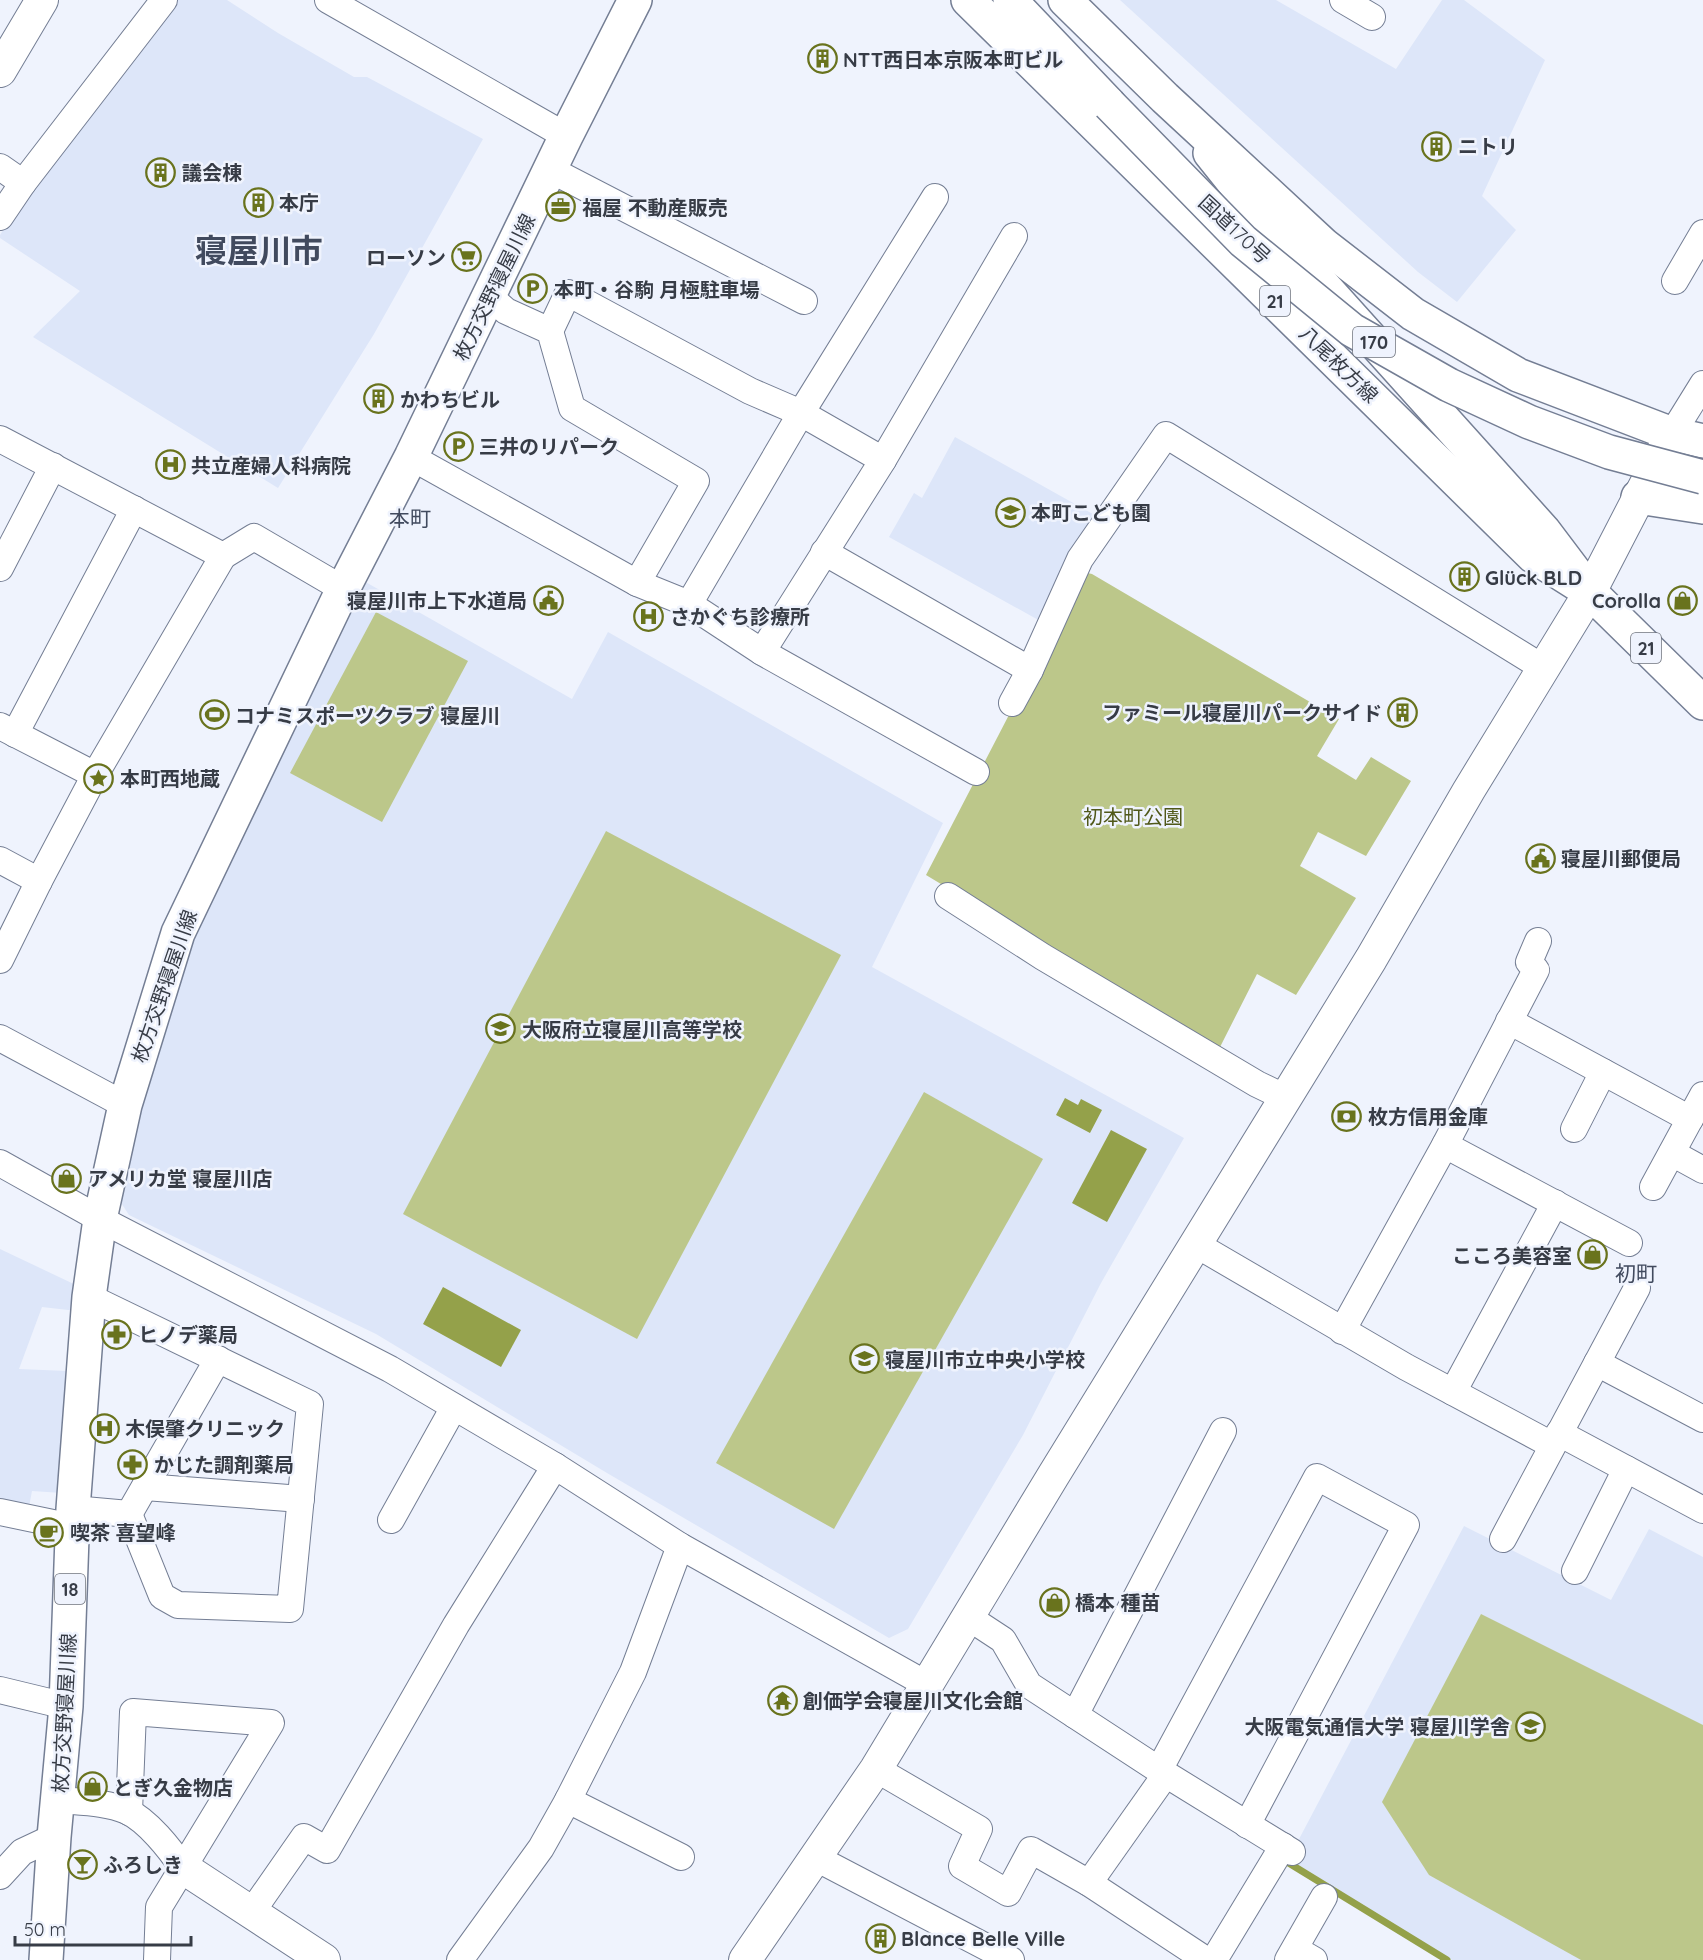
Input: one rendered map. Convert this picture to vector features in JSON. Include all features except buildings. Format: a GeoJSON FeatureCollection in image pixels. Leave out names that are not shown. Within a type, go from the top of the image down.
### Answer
{"type":"FeatureCollection","features":[{"type":"Feature","properties":{"kind":"main road","name":"枚方交野寝屋川線"},"geometry":{"type":"LineString","coordinates":[[46,1960],[66,1706],[72,1518],[89,1297],[100,1219],[125,1105],[178,933],[343,589],[411,457],[566,136],[635,0]]}},
{"type":"Feature","properties":{"kind":"main road","name":"八尾枚方線"},"geometry":{"type":"LineString","coordinates":[[968,0],[1533,556],[1590,592]]}},
{"type":"Feature","properties":{"kind":"main road","name":"国道170号"},"geometry":{"type":"LineString","coordinates":[[1010,0],[1243,241],[1352,330],[1449,385],[1529,422],[1609,452],[1703,477]]}},
{"type":"Feature","properties":{"kind":"main road","name":"170"},"geometry":{"type":"LineString","coordinates":[[1065,0],[1165,98],[1324,245],[1413,314],[1518,375],[1687,437]]}},
{"type":"Feature","properties":{"kind":"main road","name":"八尾枚方線"},"geometry":{"type":"LineString","coordinates":[[1165,98],[1258,213],[1544,531],[1590,592],[1703,703]]}},
{"type":"Feature","properties":{"kind":"main road"},"geometry":{"type":"LineString","coordinates":[[1638,497],[1703,507]]}},
{"type":"Feature","properties":{"kind":"street"},"geometry":{"type":"LineString","coordinates":[[0,72],[42,0]]}},
{"type":"Feature","properties":{"kind":"street"},"geometry":{"type":"LineString","coordinates":[[0,217],[23,183],[164,0]]}},
{"type":"Feature","properties":{"kind":"street"},"geometry":{"type":"LineString","coordinates":[[328,0],[566,136]]}},
{"type":"Feature","properties":{"kind":"street"},"geometry":{"type":"LineString","coordinates":[[1343,0],[1372,17]]}},
{"type":"Feature","properties":{"kind":"street"},"geometry":{"type":"LineString","coordinates":[[0,167],[23,183]]}},
{"type":"Feature","properties":{"kind":"street"},"geometry":{"type":"LineString","coordinates":[[551,170],[804,301]]}},
{"type":"Feature","properties":{"kind":"street"},"geometry":{"type":"LineString","coordinates":[[689,604],[801,413],[935,197]]}},
{"type":"Feature","properties":{"kind":"street"},"geometry":{"type":"LineString","coordinates":[[1675,281],[1703,233]]}},
{"type":"Feature","properties":{"kind":"street"},"geometry":{"type":"LineString","coordinates":[[762,652],[883,460],[1014,236]]}},
{"type":"Feature","properties":{"kind":"street"},"geometry":{"type":"LineString","coordinates":[[637,583],[696,482],[572,408],[550,331],[568,293],[750,391],[801,413],[883,460]]}},
{"type":"Feature","properties":{"kind":"street"},"geometry":{"type":"LineString","coordinates":[[489,296],[506,311],[550,331]]}},
{"type":"Feature","properties":{"kind":"street"},"geometry":{"type":"LineString","coordinates":[[746,1960],[876,1769],[1371,959],[1469,790],[1590,592],[1638,497],[1687,437],[1703,384]]}},
{"type":"Feature","properties":{"kind":"street"},"geometry":{"type":"LineString","coordinates":[[1012,703],[1030,670],[1080,559],[1166,435],[1545,669]]}},
{"type":"Feature","properties":{"kind":"street"},"geometry":{"type":"LineString","coordinates":[[0,439],[223,556]]}},
{"type":"Feature","properties":{"kind":"street"},"geometry":{"type":"LineString","coordinates":[[411,457],[637,583],[689,604],[762,652],[976,772]]}},
{"type":"Feature","properties":{"kind":"street"},"geometry":{"type":"LineString","coordinates":[[0,568],[53,466]]}},
{"type":"Feature","properties":{"kind":"street"},"geometry":{"type":"LineString","coordinates":[[95,775],[8,730],[134,509]]}},
{"type":"Feature","properties":{"kind":"street"},"geometry":{"type":"LineString","coordinates":[[0,960],[95,775],[223,556],[254,537],[343,589]]}},
{"type":"Feature","properties":{"kind":"street"},"geometry":{"type":"LineString","coordinates":[[824,552],[1030,670]]}},
{"type":"Feature","properties":{"kind":"street"},"geometry":{"type":"LineString","coordinates":[[0,860],[39,881]]}},
{"type":"Feature","properties":{"kind":"street"},"geometry":{"type":"LineString","coordinates":[[948,896],[1043,957],[1257,1084],[1286,1098]]}},
{"type":"Feature","properties":{"kind":"street"},"geometry":{"type":"LineString","coordinates":[[1342,1331],[1445,1145],[1536,970],[1529,962],[1538,941]]}},
{"type":"Feature","properties":{"kind":"street"},"geometry":{"type":"LineString","coordinates":[[1509,1021],[1690,1119]]}},
{"type":"Feature","properties":{"kind":"street"},"geometry":{"type":"LineString","coordinates":[[0,1038],[125,1105]]}},
{"type":"Feature","properties":{"kind":"street"},"geometry":{"type":"LineString","coordinates":[[1574,1129],[1603,1072]]}},
{"type":"Feature","properties":{"kind":"street"},"geometry":{"type":"LineString","coordinates":[[1653,1187],[1703,1095]]}},
{"type":"Feature","properties":{"kind":"street"},"geometry":{"type":"LineString","coordinates":[[1445,1145],[1629,1243]]}},
{"type":"Feature","properties":{"kind":"street"},"geometry":{"type":"LineString","coordinates":[[1672,1153],[1703,1170]]}},
{"type":"Feature","properties":{"kind":"street"},"geometry":{"type":"LineString","coordinates":[[0,1163],[100,1219],[390,1369],[555,1466],[680,1546],[926,1684]]}},
{"type":"Feature","properties":{"kind":"street"},"geometry":{"type":"LineString","coordinates":[[1453,1392],[1555,1203]]}},
{"type":"Feature","properties":{"kind":"street"},"geometry":{"type":"LineString","coordinates":[[1197,1245],[1342,1331],[1453,1392],[1626,1469],[1703,1509]]}},
{"type":"Feature","properties":{"kind":"street"},"geometry":{"type":"LineString","coordinates":[[1503,1539],[1637,1288]]}},
{"type":"Feature","properties":{"kind":"street"},"geometry":{"type":"LineString","coordinates":[[89,1297],[310,1404],[290,1610],[178,1605],[162,1596],[129,1514]]}},
{"type":"Feature","properties":{"kind":"street"},"geometry":{"type":"LineString","coordinates":[[129,1514],[218,1359]]}},
{"type":"Feature","properties":{"kind":"street"},"geometry":{"type":"LineString","coordinates":[[1597,1363],[1703,1419]]}},
{"type":"Feature","properties":{"kind":"street"},"geometry":{"type":"LineString","coordinates":[[391,1520],[454,1407]]}},
{"type":"Feature","properties":{"kind":"street"},"geometry":{"type":"LineString","coordinates":[[1075,1715],[1223,1431]]}},
{"type":"Feature","properties":{"kind":"street"},"geometry":{"type":"LineString","coordinates":[[252,1913],[304,1837],[327,1850],[456,1625],[555,1466]]}},
{"type":"Feature","properties":{"kind":"street"},"geometry":{"type":"LineString","coordinates":[[1575,1571],[1626,1469]]}},
{"type":"Feature","properties":{"kind":"street"},"geometry":{"type":"LineString","coordinates":[[1089,1883],[1160,1779],[1317,1477],[1406,1525],[1248,1824]]}},
{"type":"Feature","properties":{"kind":"street"},"geometry":{"type":"LineString","coordinates":[[145,1487],[301,1499]]}},
{"type":"Feature","properties":{"kind":"street"},"geometry":{"type":"LineString","coordinates":[[0,1512],[72,1518],[129,1514]]}},
{"type":"Feature","properties":{"kind":"street"},"geometry":{"type":"LineString","coordinates":[[460,1960],[541,1848],[568,1800],[633,1672],[680,1546]]}},
{"type":"Feature","properties":{"kind":"street"},"geometry":{"type":"LineString","coordinates":[[968,1617],[1003,1640],[1029,1685],[1075,1715],[1160,1779],[1248,1824],[1288,1849],[1214,1960]]}},
{"type":"Feature","properties":{"kind":"street"},"geometry":{"type":"LineString","coordinates":[[0,1690],[66,1706]]}},
{"type":"Feature","properties":{"kind":"street"},"geometry":{"type":"LineString","coordinates":[[129,1812],[133,1712],[271,1723],[159,1907],[157,1960]]}},
{"type":"Feature","properties":{"kind":"street"},"geometry":{"type":"LineString","coordinates":[[876,1769],[979,1829],[963,1866],[1008,1893],[1031,1851],[1089,1883],[1206,1960]]}},
{"type":"Feature","properties":{"kind":"street"},"geometry":{"type":"LineString","coordinates":[[58,1800],[108,1805],[129,1812],[163,1840],[183,1867],[324,1960]]}},
{"type":"Feature","properties":{"kind":"street"},"geometry":{"type":"LineString","coordinates":[[568,1800],[681,1857]]}},
{"type":"Feature","properties":{"kind":"street"},"geometry":{"type":"LineString","coordinates":[[0,1876],[22,1852],[54,1837]]}},
{"type":"Feature","properties":{"kind":"street"},"geometry":{"type":"LineString","coordinates":[[812,1863],[1011,1960]]}},
{"type":"Feature","properties":{"kind":"street"},"geometry":{"type":"LineString","coordinates":[[1299,1956],[1324,1897]]}},
{"type":"Feature","properties":{"kind":"shaded area"},"geometry":{"type":"Polygon","coordinates":[[[173,0],[227,0],[354,77],[367,77],[483,139],[374,334],[278,488],[33,337],[80,291],[0,238],[39,174],[173,0]]]}},
{"type":"Feature","properties":{"kind":"shaded area"},"geometry":{"type":"Polygon","coordinates":[[[1120,0],[1276,0],[1396,69],[1442,0],[1464,0],[1545,60],[1482,196],[1516,230],[1457,302],[1418,272],[1120,0]]]}},
{"type":"Feature","properties":{"kind":"shaded area"},"geometry":{"type":"Polygon","coordinates":[[[955,437],[1100,518],[1042,622],[889,537],[914,493],[922,498],[955,437]]]}},
{"type":"Feature","properties":{"kind":"shaded area","name":"大阪府立寝屋川高等学校"},"geometry":{"type":"Polygon","coordinates":[[[362,580],[572,699],[608,632],[943,823],[872,967],[1184,1138],[1101,1283],[1023,1435],[908,1629],[889,1638],[607,1473],[376,1334],[129,1215],[116,1195],[142,1091],[189,949],[362,580]]]}},
{"type":"Feature","properties":{"kind":"shaded area"},"geometry":{"type":"Polygon","coordinates":[[[1065,1098],[1078,1105],[1081,1099],[1102,1110],[1090,1133],[1056,1115],[1065,1098]]]}},
{"type":"Feature","properties":{"kind":"shaded area"},"geometry":{"type":"Polygon","coordinates":[[[1111,1130],[1147,1149],[1107,1222],[1072,1203],[1111,1130]]]}},
{"type":"Feature","properties":{"kind":"shaded area"},"geometry":{"type":"Polygon","coordinates":[[[0,1249],[78,1286],[77,1311],[42,1307],[19,1369],[67,1371],[62,1493],[32,1491],[28,1512],[0,1506],[0,1249]]]}},
{"type":"Feature","properties":{"kind":"shaded area"},"geometry":{"type":"Polygon","coordinates":[[[443,1287],[521,1330],[501,1367],[423,1324],[443,1287]]]}},
{"type":"Feature","properties":{"kind":"shaded area","name":"大阪電気通信大学 寝屋川学舎"},"geometry":{"type":"Polygon","coordinates":[[[1464,1526],[1611,1600],[1649,1529],[1703,1557],[1703,1960],[1452,1960],[1288,1860],[1464,1526]]]}},
{"type":"Feature","properties":{"kind":"green space","name":"初本町公園"},"geometry":{"type":"Polygon","coordinates":[[[1083,572],[1092,574],[1339,719],[1317,756],[1356,780],[1371,757],[1411,781],[1366,856],[1318,832],[1300,866],[1356,898],[1296,995],[1257,974],[1218,1051],[926,875],[1083,572]]]}},
{"type":"Feature","properties":{"kind":"green space"},"geometry":{"type":"Polygon","coordinates":[[[376,612],[468,661],[382,822],[290,773],[376,612]]]}},
{"type":"Feature","properties":{"kind":"green space"},"geometry":{"type":"Polygon","coordinates":[[[606,831],[841,955],[637,1339],[403,1214],[606,831]]]}},
{"type":"Feature","properties":{"kind":"green space"},"geometry":{"type":"Polygon","coordinates":[[[924,1092],[1043,1159],[834,1529],[716,1463],[924,1092]]]}},
{"type":"Feature","properties":{"kind":"green space"},"geometry":{"type":"Polygon","coordinates":[[[1481,1614],[1703,1725],[1703,1960],[1581,1960],[1429,1875],[1382,1802],[1481,1614]]]}},
{"type":"Feature","properties":{"kind":"waterway"},"geometry":{"type":"LineString","coordinates":[[1287,1862],[1447,1960]]}},
{"type":"Feature","properties":{"kind":"place","name":"NTT西日本京阪本町ビル"},"geometry":{"type":"Point","coordinates":[822,59]}},
{"type":"Feature","properties":{"kind":"place","name":"ニトリ"},"geometry":{"type":"Point","coordinates":[1437,146]}},
{"type":"Feature","properties":{"kind":"place","name":"議会棟"},"geometry":{"type":"Point","coordinates":[161,172]}},
{"type":"Feature","properties":{"kind":"place","name":"本庁"},"geometry":{"type":"Point","coordinates":[258,202]}},
{"type":"Feature","properties":{"kind":"place","name":"福屋 不動産販売"},"geometry":{"type":"Point","coordinates":[561,207]}},
{"type":"Feature","properties":{"kind":"place","name":"ローソン"},"geometry":{"type":"Point","coordinates":[467,257]}},
{"type":"Feature","properties":{"kind":"place","name":"本町・谷駒 月極駐車場"},"geometry":{"type":"Point","coordinates":[533,289]}},
{"type":"Feature","properties":{"kind":"place","name":"かわちビル"},"geometry":{"type":"Point","coordinates":[379,399]}},
{"type":"Feature","properties":{"kind":"place","name":"三井のリパーク"},"geometry":{"type":"Point","coordinates":[458,446]}},
{"type":"Feature","properties":{"kind":"place","name":"共立産婦人科病院"},"geometry":{"type":"Point","coordinates":[170,465]}},
{"type":"Feature","properties":{"kind":"place","name":"本町こども園"},"geometry":{"type":"Point","coordinates":[1010,512]}},
{"type":"Feature","properties":{"kind":"place","name":"Glück BLD"},"geometry":{"type":"Point","coordinates":[1464,577]}},
{"type":"Feature","properties":{"kind":"place","name":"寝屋川市上下水道局"},"geometry":{"type":"Point","coordinates":[548,600]}},
{"type":"Feature","properties":{"kind":"place","name":"Corolla"},"geometry":{"type":"Point","coordinates":[1682,600]}},
{"type":"Feature","properties":{"kind":"place","name":"さかぐち診療所"},"geometry":{"type":"Point","coordinates":[649,616]}},
{"type":"Feature","properties":{"kind":"place","name":"ファミール寝屋川パークサイド"},"geometry":{"type":"Point","coordinates":[1403,712]}},
{"type":"Feature","properties":{"kind":"place","name":"コナミスポーツクラブ 寝屋川"},"geometry":{"type":"Point","coordinates":[214,715]}},
{"type":"Feature","properties":{"kind":"place","name":"本町西地蔵"},"geometry":{"type":"Point","coordinates":[99,778]}},
{"type":"Feature","properties":{"kind":"place","name":"寝屋川郵便局"},"geometry":{"type":"Point","coordinates":[1540,858]}},
{"type":"Feature","properties":{"kind":"place","name":"大阪府立寝屋川高等学校"},"geometry":{"type":"Point","coordinates":[501,1029]}},
{"type":"Feature","properties":{"kind":"place","name":"枚方信用金庫"},"geometry":{"type":"Point","coordinates":[1347,1116]}},
{"type":"Feature","properties":{"kind":"place","name":"アメリカ堂 寝屋川店"},"geometry":{"type":"Point","coordinates":[67,1178]}},
{"type":"Feature","properties":{"kind":"place","name":"こころ美容室"},"geometry":{"type":"Point","coordinates":[1593,1255]}},
{"type":"Feature","properties":{"kind":"place","name":"ヒノデ薬局"},"geometry":{"type":"Point","coordinates":[117,1334]}},
{"type":"Feature","properties":{"kind":"place","name":"寝屋川市立中央小学校"},"geometry":{"type":"Point","coordinates":[864,1359]}},
{"type":"Feature","properties":{"kind":"place","name":"木俣肇クリニック"},"geometry":{"type":"Point","coordinates":[104,1428]}},
{"type":"Feature","properties":{"kind":"place","name":"かじた調剤薬局"},"geometry":{"type":"Point","coordinates":[133,1464]}},
{"type":"Feature","properties":{"kind":"place","name":"喫茶 喜望峰"},"geometry":{"type":"Point","coordinates":[49,1532]}},
{"type":"Feature","properties":{"kind":"place","name":"橋本 種苗"},"geometry":{"type":"Point","coordinates":[1054,1602]}},
{"type":"Feature","properties":{"kind":"place","name":"創価学会寝屋川文化会館"},"geometry":{"type":"Point","coordinates":[782,1700]}},
{"type":"Feature","properties":{"kind":"place","name":"大阪電気通信大学 寝屋川学舎"},"geometry":{"type":"Point","coordinates":[1531,1726]}},
{"type":"Feature","properties":{"kind":"place","name":"とぎ久金物店"},"geometry":{"type":"Point","coordinates":[92,1787]}},
{"type":"Feature","properties":{"kind":"place","name":"ふろしき"},"geometry":{"type":"Point","coordinates":[82,1864]}},
{"type":"Feature","properties":{"kind":"place","name":"Blance Belle Ville"},"geometry":{"type":"Point","coordinates":[880,1938]}},
{"type":"Feature","properties":{"kind":"district","name":"寝屋川市"},"geometry":{"type":"Point","coordinates":[259,250]}},
{"type":"Feature","properties":{"kind":"district","name":"本町"},"geometry":{"type":"Point","coordinates":[410,518]}},
{"type":"Feature","properties":{"kind":"district","name":"初町"},"geometry":{"type":"Point","coordinates":[1636,1273]}}]}
